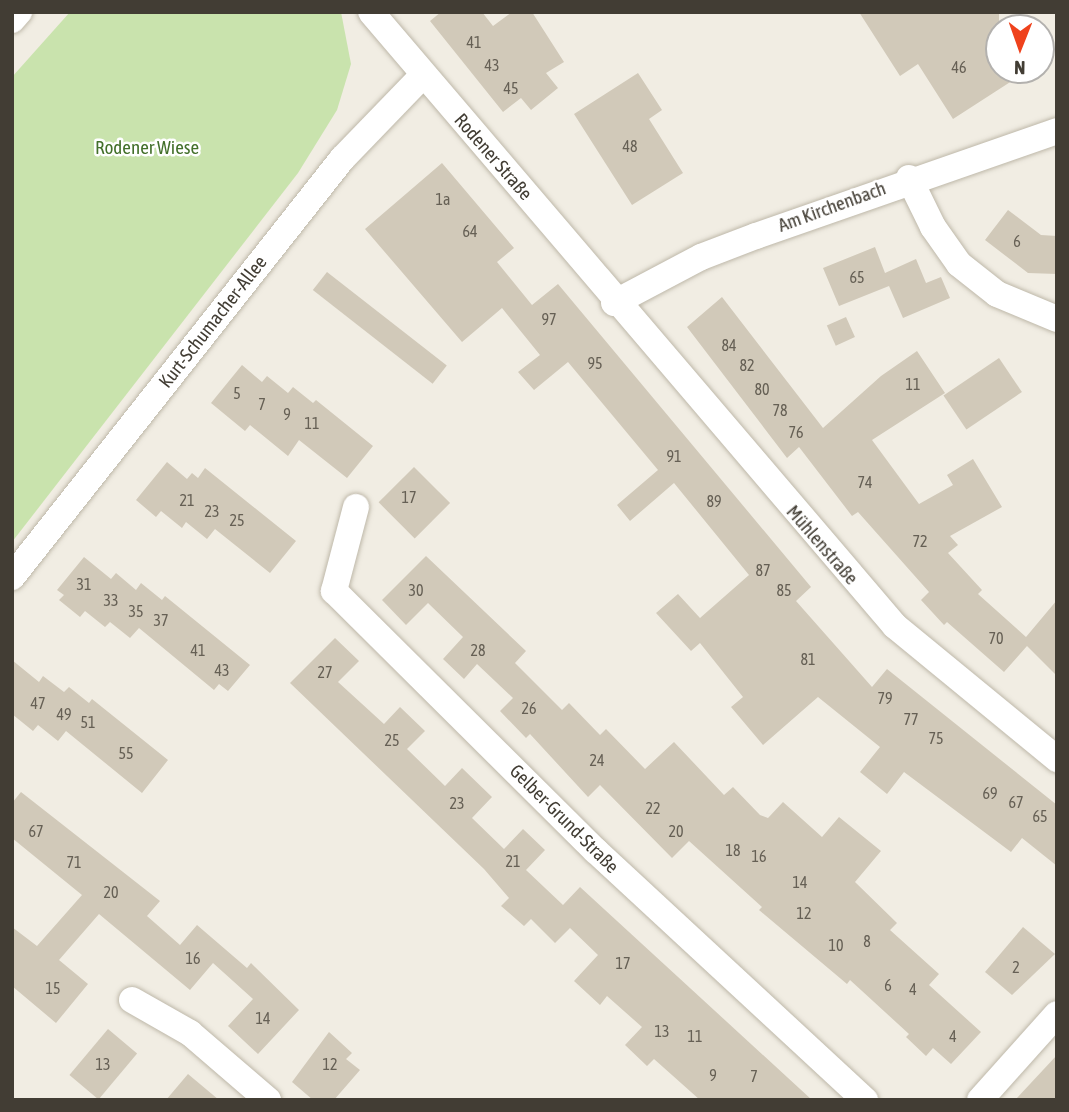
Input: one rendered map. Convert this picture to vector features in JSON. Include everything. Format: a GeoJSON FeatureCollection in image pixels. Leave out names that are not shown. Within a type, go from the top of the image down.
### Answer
{"type":"FeatureCollection","features":[{"type":"Feature","properties":{"kind":"street"},"geometry":{"type":"LineString","coordinates":[[12,20],[19,12]]}},
{"type":"Feature","properties":{"kind":"street","name":"Rodener Straße"},"geometry":{"type":"LineString","coordinates":[[371,12],[614,303]]}},
{"type":"Feature","properties":{"kind":"street","name":"Kurt-Schumacher-Allee"},"geometry":{"type":"LineString","coordinates":[[12,577],[342,159],[423,75]]}},
{"type":"Feature","properties":{"kind":"street","name":"Am Kirchenbach"},"geometry":{"type":"LineString","coordinates":[[614,303],[701,257],[909,178],[1057,131]]}},
{"type":"Feature","properties":{"kind":"street"},"geometry":{"type":"LineString","coordinates":[[909,178],[933,227],[959,264],[997,294],[1057,319]]}},
{"type":"Feature","properties":{"kind":"street","name":"Mühlenstraße"},"geometry":{"type":"LineString","coordinates":[[614,303],[895,626],[1057,759]]}},
{"type":"Feature","properties":{"kind":"street","name":"Gelber-Grund-Straße"},"geometry":{"type":"LineString","coordinates":[[356,507],[334,592],[605,860],[864,1100]]}},
{"type":"Feature","properties":{"kind":"street"},"geometry":{"type":"LineString","coordinates":[[132,1000],[190,1033],[268,1100]]}},
{"type":"Feature","properties":{"kind":"street"},"geometry":{"type":"LineString","coordinates":[[980,1100],[1057,1014]]}},
{"type":"Feature","properties":{"kind":"green space","name":"Rodener Wiese"},"geometry":{"type":"Polygon","coordinates":[[[70,12],[341,12],[351,64],[337,110],[298,173],[12,542],[12,77],[70,12]]]}},
{"type":"Feature","properties":{"kind":"building"},"geometry":{"type":"Polygon","coordinates":[[[441,12],[482,12],[493,26],[512,12],[532,12],[564,62],[546,73],[558,88],[531,110],[521,98],[503,112],[430,21],[441,12]]]}},
{"type":"Feature","properties":{"kind":"building"},"geometry":{"type":"Polygon","coordinates":[[[859,12],[999,12],[985,14],[985,84],[1007,84],[953,119],[918,64],[900,76],[859,12]]]}},
{"type":"Feature","properties":{"kind":"building"},"geometry":{"type":"Polygon","coordinates":[[[638,73],[662,110],[649,119],[683,173],[632,205],[574,114],[638,73]]]}},
{"type":"Feature","properties":{"kind":"building"},"geometry":{"type":"Polygon","coordinates":[[[442,163],[514,248],[497,262],[532,305],[558,284],[811,587],[796,601],[872,687],[887,669],[1057,805],[1057,866],[1022,838],[1011,852],[904,772],[887,794],[860,772],[880,747],[818,697],[763,745],[731,707],[743,697],[700,643],[691,651],[656,613],[678,594],[700,618],[749,575],[674,483],[630,521],[617,505],[658,470],[568,362],[534,390],[518,372],[540,355],[502,308],[462,342],[365,229],[442,163]]]}},
{"type":"Feature","properties":{"kind":"building"},"geometry":{"type":"Polygon","coordinates":[[[1008,210],[1041,235],[1057,236],[1057,274],[1028,273],[985,240],[1008,210]]]}},
{"type":"Feature","properties":{"kind":"building"},"geometry":{"type":"Polygon","coordinates":[[[875,247],[885,273],[916,259],[926,283],[941,277],[950,298],[903,318],[889,286],[839,306],[823,268],[875,247]]]}},
{"type":"Feature","properties":{"kind":"building"},"geometry":{"type":"Polygon","coordinates":[[[327,272],[447,366],[433,384],[313,290],[327,272]]]}},
{"type":"Feature","properties":{"kind":"building"},"geometry":{"type":"Polygon","coordinates":[[[722,297],[823,428],[881,376],[917,351],[945,393],[872,440],[919,504],[953,485],[947,475],[973,459],[1002,507],[950,536],[958,545],[948,553],[982,590],[978,594],[1026,637],[1057,600],[1057,676],[1027,646],[1004,672],[947,622],[944,625],[921,600],[929,592],[858,512],[852,516],[799,447],[787,458],[687,327],[722,297]]]}},
{"type":"Feature","properties":{"kind":"building"},"geometry":{"type":"Polygon","coordinates":[[[846,317],[855,337],[836,346],[827,326],[846,317]]]}},
{"type":"Feature","properties":{"kind":"building"},"geometry":{"type":"Polygon","coordinates":[[[999,358],[1022,392],[966,429],[943,395],[999,358]]]}},
{"type":"Feature","properties":{"kind":"building"},"geometry":{"type":"Polygon","coordinates":[[[242,365],[262,382],[267,376],[288,393],[293,387],[313,403],[316,400],[373,446],[347,478],[299,440],[288,456],[250,425],[245,431],[211,403],[242,365]]]}},
{"type":"Feature","properties":{"kind":"building"},"geometry":{"type":"Polygon","coordinates":[[[167,462],[187,479],[192,473],[198,478],[205,468],[296,541],[270,573],[215,529],[207,539],[186,522],[182,528],[161,511],[156,517],[136,500],[167,462]]]}},
{"type":"Feature","properties":{"kind":"building"},"geometry":{"type":"Polygon","coordinates":[[[414,467],[450,503],[415,538],[379,502],[414,467]]]}},
{"type":"Feature","properties":{"kind":"building"},"geometry":{"type":"Polygon","coordinates":[[[426,556],[526,651],[515,663],[562,710],[569,703],[600,735],[606,729],[645,769],[674,742],[724,795],[733,787],[760,815],[768,818],[783,802],[822,837],[839,817],[881,851],[855,882],[897,923],[890,930],[939,974],[929,985],[981,1032],[951,1064],[933,1048],[926,1056],[906,1037],[909,1034],[850,980],[847,984],[759,910],[762,907],[689,841],[672,858],[600,785],[588,797],[530,734],[526,738],[500,711],[513,698],[477,664],[464,679],[443,659],[463,637],[428,603],[406,625],[382,600],[426,556]]]}},
{"type":"Feature","properties":{"kind":"building"},"geometry":{"type":"Polygon","coordinates":[[[84,557],[111,579],[116,573],[136,590],[141,583],[162,600],[165,596],[250,665],[228,691],[219,684],[214,690],[139,628],[130,638],[110,622],[105,627],[85,611],[80,617],[59,600],[64,595],[57,590],[84,557]]]}},
{"type":"Feature","properties":{"kind":"building"},"geometry":{"type":"Polygon","coordinates":[[[335,638],[359,661],[338,682],[384,724],[400,707],[425,731],[407,749],[445,786],[462,768],[492,797],[472,818],[504,849],[523,829],[545,850],[526,870],[563,905],[580,887],[812,1100],[700,1100],[654,1059],[647,1066],[625,1045],[642,1027],[607,996],[600,1005],[574,981],[598,955],[570,928],[555,943],[531,919],[524,926],[501,906],[509,898],[484,869],[290,683],[335,638]]]}},
{"type":"Feature","properties":{"kind":"building"},"geometry":{"type":"Polygon","coordinates":[[[12,660],[39,682],[43,676],[64,692],[69,687],[89,703],[92,699],[168,760],[142,793],[66,731],[58,741],[38,725],[33,731],[12,714],[12,660]]]}},
{"type":"Feature","properties":{"kind":"building"},"geometry":{"type":"Polygon","coordinates":[[[21,792],[160,901],[147,916],[180,945],[197,925],[247,968],[251,963],[299,1010],[258,1054],[228,1026],[253,999],[213,963],[190,990],[99,914],[59,960],[88,984],[56,1023],[12,986],[12,927],[37,946],[82,895],[12,838],[12,803],[21,792]]]}},
{"type":"Feature","properties":{"kind":"building"},"geometry":{"type":"Polygon","coordinates":[[[1023,927],[1055,954],[1012,995],[985,972],[1023,927]]]}},
{"type":"Feature","properties":{"kind":"building"},"geometry":{"type":"Polygon","coordinates":[[[108,1029],[137,1053],[99,1099],[69,1075],[108,1029]]]}},
{"type":"Feature","properties":{"kind":"building"},"geometry":{"type":"Polygon","coordinates":[[[329,1032],[352,1053],[346,1059],[360,1070],[334,1100],[313,1100],[292,1082],[329,1032]]]}},
{"type":"Feature","properties":{"kind":"building"},"geometry":{"type":"Polygon","coordinates":[[[1057,1055],[1057,1100],[1015,1100],[1057,1055]]]}},
{"type":"Feature","properties":{"kind":"building"},"geometry":{"type":"Polygon","coordinates":[[[188,1074],[219,1100],[166,1100],[188,1074]]]}}]}
